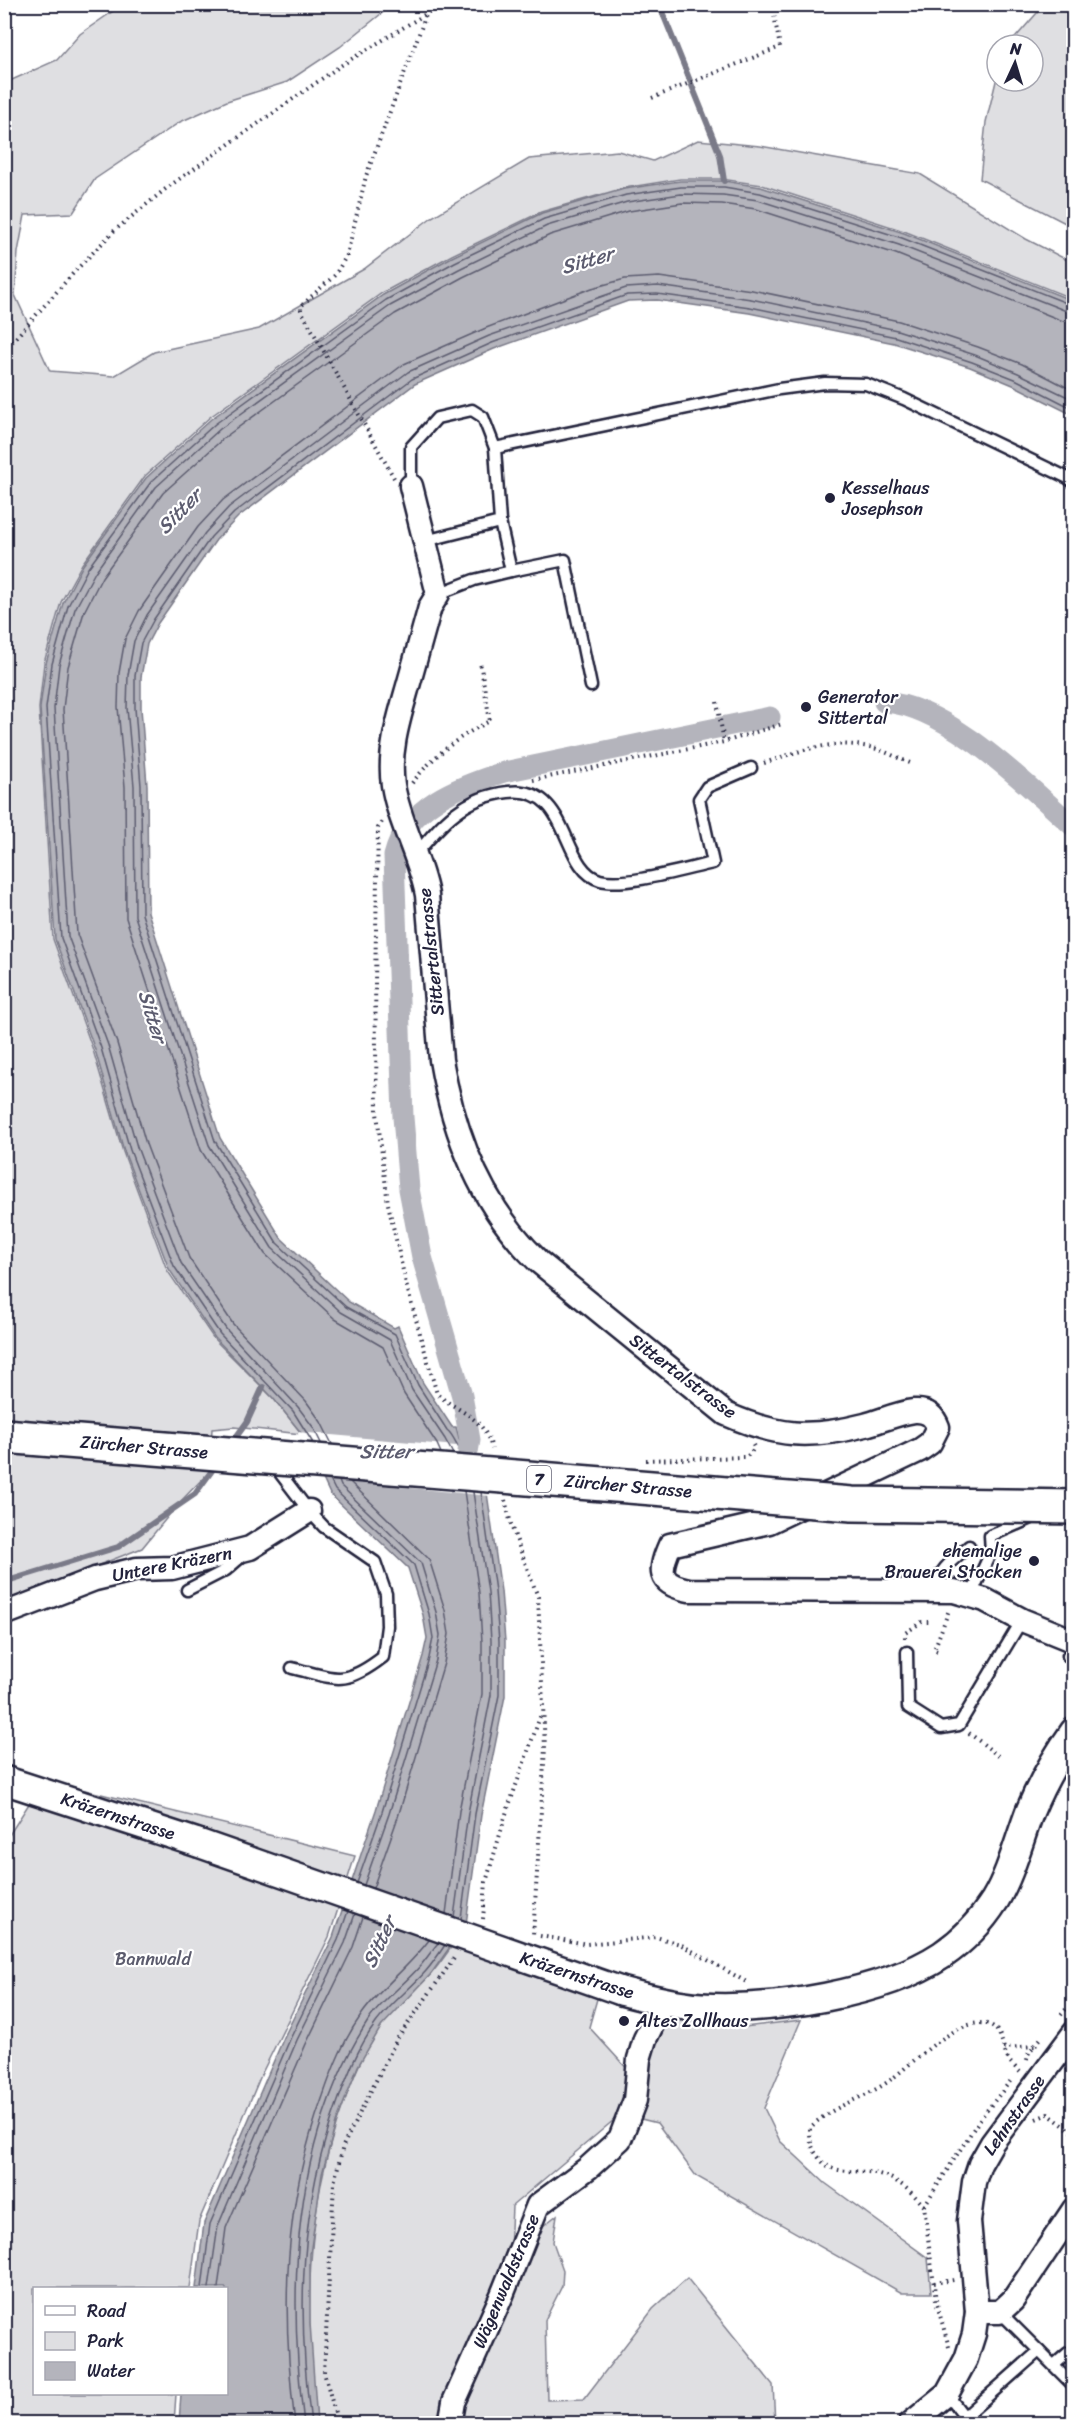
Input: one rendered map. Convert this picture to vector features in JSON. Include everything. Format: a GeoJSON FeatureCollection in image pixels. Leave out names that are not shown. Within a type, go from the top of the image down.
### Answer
{"type":"FeatureCollection","features":[{"type":"Feature","properties":{"kind":"main road","name":"Zürcher Strasse"},"geometry":{"type":"LineString","coordinates":[[4,1436],[852,1504],[1074,1507]]}},
{"type":"Feature","properties":{"kind":"street"},"geometry":{"type":"LineString","coordinates":[[411,486],[438,594]]}},
{"type":"Feature","properties":{"kind":"street","name":"Sittertalstrasse"},"geometry":{"type":"LineString","coordinates":[[438,594],[430,607],[394,743],[393,812],[414,848],[427,895],[441,1060],[452,1114],[461,1142],[491,1204],[517,1241],[539,1262],[726,1414],[753,1426],[783,1434],[820,1434],[914,1411],[926,1412],[934,1418],[938,1427],[935,1435],[920,1450],[769,1522],[670,1545],[662,1565],[668,1582],[677,1588],[689,1590],[934,1590],[971,1595],[1022,1620],[1072,1649]]}},
{"type":"Feature","properties":{"kind":"street","name":"Untere Kräzern"},"geometry":{"type":"LineString","coordinates":[[4,1614],[95,1579],[137,1569],[172,1568],[250,1548],[309,1512]]}},
{"type":"Feature","properties":{"kind":"street","name":"Kräzernstrasse"},"geometry":{"type":"LineString","coordinates":[[4,1779],[198,1843],[621,1992],[699,2007],[763,2007],[803,2002],[845,1993],[886,1980],[940,1956],[971,1932],[997,1897],[1031,1810],[1054,1763],[1074,1732]]}},
{"type":"Feature","properties":{"kind":"street","name":"Wägenwaldstrasse"},"geometry":{"type":"LineString","coordinates":[[450,2424],[454,2402],[502,2295],[538,2205],[588,2168],[620,2139],[635,2100],[639,2060],[645,2039],[658,2013],[660,2001]]}},
{"type":"Feature","properties":{"kind":"street","name":"Lehnstrasse"},"geometry":{"type":"LineString","coordinates":[[910,2424],[947,2394],[966,2359],[974,2334],[977,2312],[969,2222],[980,2164],[1066,2026]]}},
{"type":"Feature","properties":{"kind":"street"},"geometry":{"type":"LineString","coordinates":[[977,2312],[1000,2312],[1013,2300],[1074,2209]]}},
{"type":"Feature","properties":{"kind":"lane"},"geometry":{"type":"LineString","coordinates":[[495,448],[779,389],[825,383],[866,384],[914,404],[1068,478],[1074,483]]}},
{"type":"Feature","properties":{"kind":"lane"},"geometry":{"type":"LineString","coordinates":[[411,486],[411,447],[437,418],[472,410],[483,417],[495,448],[500,522],[511,571]]}},
{"type":"Feature","properties":{"kind":"lane"},"geometry":{"type":"LineString","coordinates":[[426,541],[500,522]]}},
{"type":"Feature","properties":{"kind":"lane"},"geometry":{"type":"LineString","coordinates":[[438,594],[474,580],[565,561],[591,686]]}},
{"type":"Feature","properties":{"kind":"lane"},"geometry":{"type":"LineString","coordinates":[[414,848],[460,808],[479,798],[520,790],[543,800],[551,809],[584,870],[597,880],[613,882],[713,863],[699,799],[707,787],[751,768]]}},
{"type":"Feature","properties":{"kind":"lane"},"geometry":{"type":"LineString","coordinates":[[245,1446],[275,1466],[309,1512],[324,1527],[375,1562],[386,1594],[387,1626],[383,1657],[362,1673],[347,1678],[330,1677],[292,1668]]}},
{"type":"Feature","properties":{"kind":"lane"},"geometry":{"type":"LineString","coordinates":[[971,1595],[991,1552],[990,1536],[1039,1515],[1074,1516]]}},
{"type":"Feature","properties":{"kind":"lane"},"geometry":{"type":"LineString","coordinates":[[934,1590],[935,1581],[969,1546]]}},
{"type":"Feature","properties":{"kind":"lane"},"geometry":{"type":"LineString","coordinates":[[187,1590],[226,1570],[250,1548]]}},
{"type":"Feature","properties":{"kind":"lane"},"geometry":{"type":"LineString","coordinates":[[906,1652],[908,1707],[941,1728],[959,1725],[1022,1620]]}},
{"type":"Feature","properties":{"kind":"lane"},"geometry":{"type":"LineString","coordinates":[[1000,2312],[1074,2386]]}},
{"type":"Feature","properties":{"kind":"lane"},"geometry":{"type":"LineString","coordinates":[[947,2394],[963,2415],[970,2412],[1039,2352]]}},
{"type":"Feature","properties":{"kind":"lane"},"geometry":{"type":"LineString","coordinates":[[1054,2365],[1068,2353]]}},
{"type":"Feature","properties":{"kind":"path"},"geometry":{"type":"LineString","coordinates":[[4,351],[77,268],[114,231],[168,187],[340,66],[442,4]]}},
{"type":"Feature","properties":{"kind":"path"},"geometry":{"type":"LineString","coordinates":[[652,98],[780,47],[772,4]]}},
{"type":"Feature","properties":{"kind":"path"},"geometry":{"type":"LineString","coordinates":[[387,465],[301,310],[303,302],[335,275],[347,255],[366,176],[426,15]]}},
{"type":"Feature","properties":{"kind":"path"},"geometry":{"type":"LineString","coordinates":[[480,662],[490,721],[458,738],[422,770],[393,812],[378,828],[375,958],[377,1113],[388,1204],[406,1284],[436,1394],[448,1404],[475,1418],[491,1444],[493,1455]]}},
{"type":"Feature","properties":{"kind":"path"},"geometry":{"type":"LineString","coordinates":[[717,702],[724,742]]}},
{"type":"Feature","properties":{"kind":"path"},"geometry":{"type":"LineString","coordinates":[[520,790],[522,784],[539,778],[724,742],[782,724]]}},
{"type":"Feature","properties":{"kind":"path"},"geometry":{"type":"LineString","coordinates":[[751,768],[811,747],[837,744],[870,747],[913,764]]}},
{"type":"Feature","properties":{"kind":"path"},"geometry":{"type":"LineString","coordinates":[[504,1497],[512,1528],[538,1597],[545,1748],[532,1935],[587,1944],[656,1937],[680,1944],[751,1984]]}},
{"type":"Feature","properties":{"kind":"path"},"geometry":{"type":"LineString","coordinates":[[937,1651],[934,1650],[948,1612]]}},
{"type":"Feature","properties":{"kind":"path"},"geometry":{"type":"LineString","coordinates":[[905,1633],[922,1622],[932,1622]]}},
{"type":"Feature","properties":{"kind":"path"},"geometry":{"type":"LineString","coordinates":[[476,1928],[483,1919],[486,1882],[506,1814],[542,1710]]}},
{"type":"Feature","properties":{"kind":"path"},"geometry":{"type":"LineString","coordinates":[[959,1725],[1001,1758]]}},
{"type":"Feature","properties":{"kind":"path"},"geometry":{"type":"LineString","coordinates":[[338,2424],[324,2372],[334,2183],[343,2146],[397,2039],[455,1957]]}},
{"type":"Feature","properties":{"kind":"path"},"geometry":{"type":"LineString","coordinates":[[1066,2026],[1074,1997]]}},
{"type":"Feature","properties":{"kind":"path"},"geometry":{"type":"LineString","coordinates":[[924,2206],[909,2189],[880,2174],[833,2170],[825,2166],[810,2144],[810,2128],[837,2107],[888,2082],[910,2063],[957,2031],[975,2024],[986,2023],[994,2026],[1010,2062],[1020,2072]]}},
{"type":"Feature","properties":{"kind":"path"},"geometry":{"type":"LineString","coordinates":[[1003,2048],[1035,2046]]}},
{"type":"Feature","properties":{"kind":"path"},"geometry":{"type":"LineString","coordinates":[[1029,2122],[1048,2114],[1074,2133]]}},
{"type":"Feature","properties":{"kind":"path"},"geometry":{"type":"LineString","coordinates":[[934,2283],[963,2279]]}},
{"type":"Feature","properties":{"kind":"green space"},"geometry":{"type":"Polygon","coordinates":[[[122,5],[392,5],[340,47],[287,82],[227,101],[180,122],[95,179],[73,213],[25,215],[18,252],[15,295],[50,371],[114,376],[154,352],[259,329],[364,269],[432,217],[529,159],[618,151],[653,161],[698,140],[760,146],[920,174],[1026,239],[1073,263],[1073,299],[904,231],[762,185],[721,179],[680,179],[624,188],[541,212],[452,255],[382,293],[210,417],[145,476],[82,564],[61,602],[44,663],[39,708],[53,939],[93,1050],[123,1152],[167,1270],[214,1339],[273,1398],[302,1434],[234,1427],[212,1429],[209,1472],[179,1503],[142,1548],[5,1602],[5,83],[57,60],[80,34],[122,5]]]}},
{"type":"Feature","properties":{"kind":"green space"},"geometry":{"type":"Polygon","coordinates":[[[1044,5],[1074,7],[1073,227],[980,179],[986,122],[993,93],[1045,93],[1045,33],[1020,33],[1044,5]]]}},
{"type":"Feature","properties":{"kind":"green space","name":"Bannwald"},"geometry":{"type":"Polygon","coordinates":[[[44,1780],[355,1856],[329,1937],[262,2073],[199,2221],[190,2287],[33,2287],[33,2395],[176,2395],[174,2423],[5,2423],[4,1843],[44,1780]]]}},
{"type":"Feature","properties":{"kind":"green space"},"geometry":{"type":"Polygon","coordinates":[[[460,1935],[601,1985],[589,2027],[642,2085],[661,2030],[669,2022],[744,2027],[801,2020],[764,2108],[780,2141],[825,2183],[928,2258],[931,2293],[902,2293],[696,2176],[657,2123],[621,2114],[512,2206],[510,2252],[557,2215],[553,2242],[563,2270],[562,2286],[545,2320],[547,2400],[584,2399],[653,2309],[687,2278],[773,2385],[775,2423],[317,2424],[309,2303],[315,2223],[330,2144],[351,2085],[374,2037],[391,2014],[424,1982],[460,1935]]]}},
{"type":"Feature","properties":{"kind":"water","name":"Sitter"},"geometry":{"type":"Polygon","coordinates":[[[680,181],[724,181],[761,187],[904,233],[1073,301],[1073,415],[1013,385],[970,367],[894,343],[749,313],[657,300],[628,301],[494,349],[415,384],[238,517],[216,540],[158,623],[147,644],[141,677],[141,708],[147,785],[148,912],[220,1138],[281,1238],[349,1302],[394,1328],[398,1326],[423,1383],[452,1427],[456,1427],[460,1442],[484,1472],[501,1591],[505,1641],[505,1696],[481,1815],[466,1924],[431,1974],[381,2027],[358,2066],[336,2123],[322,2174],[310,2254],[310,2323],[317,2423],[179,2423],[181,2395],[228,2395],[228,2287],[196,2287],[204,2223],[285,2035],[333,1937],[376,1810],[427,1638],[423,1615],[408,1568],[330,1494],[302,1434],[273,1398],[215,1338],[169,1269],[124,1151],[95,1050],[55,939],[40,708],[46,663],[63,603],[83,565],[146,478],[211,419],[383,295],[452,257],[542,213],[624,189],[680,181]]]}},
{"type":"Feature","properties":{"kind":"pier"},"geometry":{"type":"Polygon","coordinates":[[[297,1432],[468,1447],[487,1471],[490,1496],[320,1479],[297,1432]]]}},
{"type":"Feature","properties":{"kind":"waterway"},"geometry":{"type":"LineString","coordinates":[[659,4],[720,155],[724,181]]}},
{"type":"Feature","properties":{"kind":"waterway"},"geometry":{"type":"LineString","coordinates":[[884,702],[909,707],[934,717],[960,732],[1010,770],[1074,827]]}},
{"type":"Feature","properties":{"kind":"waterway"},"geometry":{"type":"LineString","coordinates":[[468,1452],[470,1440],[462,1396],[422,1257],[409,1189],[403,1117],[394,856],[401,838],[410,823],[437,800],[453,791],[504,772],[770,717]]}},
{"type":"Feature","properties":{"kind":"waterway"},"geometry":{"type":"LineString","coordinates":[[231,1444],[247,1422],[263,1387]]}},
{"type":"Feature","properties":{"kind":"waterway"},"geometry":{"type":"LineString","coordinates":[[4,1582],[118,1547],[195,1494],[216,1465]]}},
{"type":"Feature","properties":{"kind":"place","name":"Kesselhaus Josephson"},"geometry":{"type":"Point","coordinates":[830,498]}},
{"type":"Feature","properties":{"kind":"place","name":"Generator Sittertal"},"geometry":{"type":"Point","coordinates":[806,707]}},
{"type":"Feature","properties":{"kind":"place","name":"ehemalige Brauerei Stocken"},"geometry":{"type":"Point","coordinates":[1034,1561]}},
{"type":"Feature","properties":{"kind":"place","name":"Altes Zollhaus"},"geometry":{"type":"Point","coordinates":[624,2021]}}]}
